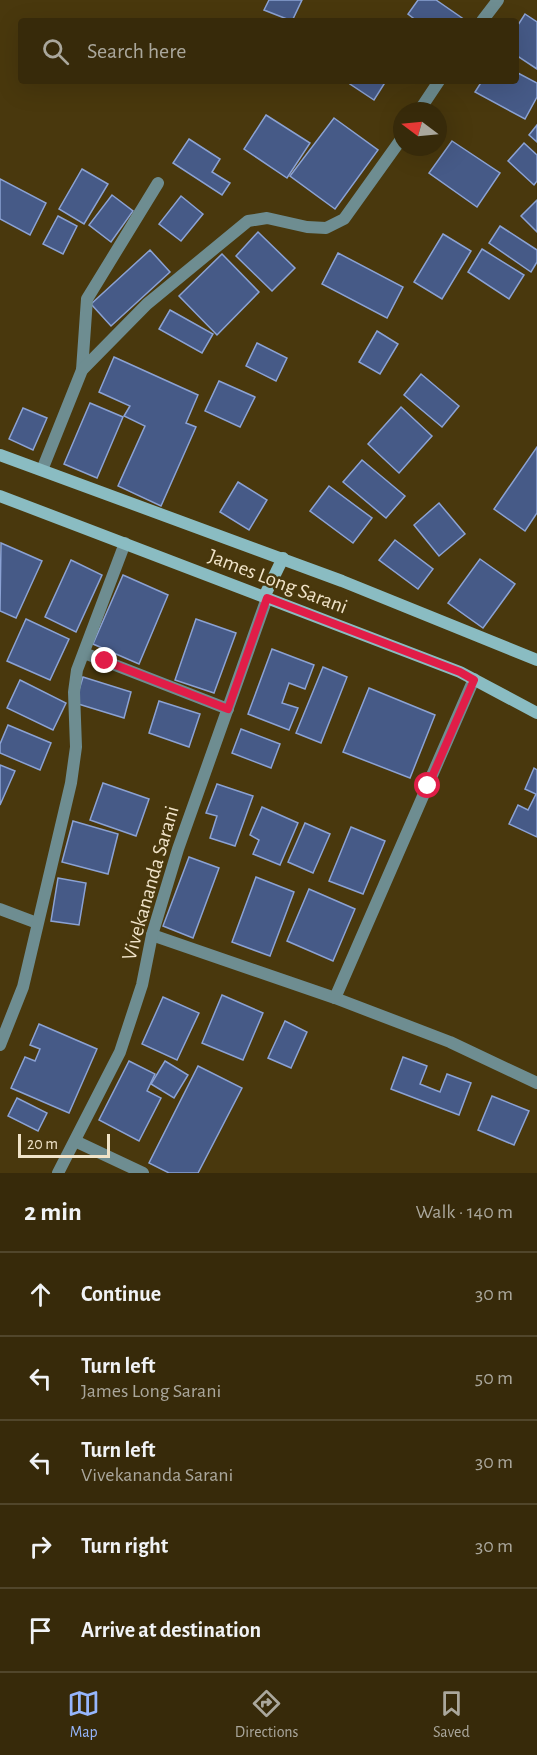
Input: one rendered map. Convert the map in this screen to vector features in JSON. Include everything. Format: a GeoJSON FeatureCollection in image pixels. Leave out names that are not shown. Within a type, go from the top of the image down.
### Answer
{"type":"FeatureCollection","features":[{"type":"Feature","properties":{"kind":"main road"},"geometry":{"type":"LineString","coordinates":[[0,455],[283,558],[537,660]]}},
{"type":"Feature","properties":{"kind":"main road","name":"James Long Sarani"},"geometry":{"type":"LineString","coordinates":[[0,496],[266,597],[474,680],[537,712]]}},
{"type":"Feature","properties":{"kind":"main road"},"geometry":{"type":"LineString","coordinates":[[266,597],[283,558]]}},
{"type":"Feature","properties":{"kind":"street"},"geometry":{"type":"LineString","coordinates":[[484,18],[498,0]]}},
{"type":"Feature","properties":{"kind":"street"},"geometry":{"type":"LineString","coordinates":[[425,102],[437,84]]}},
{"type":"Feature","properties":{"kind":"street"},"geometry":{"type":"LineString","coordinates":[[82,370],[147,304],[248,221],[267,218],[307,227],[326,228],[344,219],[393,151]]}},
{"type":"Feature","properties":{"kind":"street"},"geometry":{"type":"LineString","coordinates":[[42,470],[82,370],[87,299],[159,183]]}},
{"type":"Feature","properties":{"kind":"street"},"geometry":{"type":"LineString","coordinates":[[0,1045],[23,987],[71,783],[76,747],[74,693],[84,653],[125,543]]}},
{"type":"Feature","properties":{"kind":"street","name":"Vivekananda Sarani"},"geometry":{"type":"LineString","coordinates":[[58,1173],[120,1052],[142,985],[152,935],[178,849],[266,597]]}},
{"type":"Feature","properties":{"kind":"street"},"geometry":{"type":"LineString","coordinates":[[84,653],[228,709]]}},
{"type":"Feature","properties":{"kind":"street"},"geometry":{"type":"LineString","coordinates":[[335,998],[474,680]]}},
{"type":"Feature","properties":{"kind":"street"},"geometry":{"type":"LineString","coordinates":[[0,909],[37,923]]}},
{"type":"Feature","properties":{"kind":"street"},"geometry":{"type":"LineString","coordinates":[[152,935],[335,998],[450,1042],[537,1083]]}},
{"type":"Feature","properties":{"kind":"street"},"geometry":{"type":"LineString","coordinates":[[75,1141],[143,1173]]}},
{"type":"Feature","properties":{"kind":"building"},"geometry":{"type":"Polygon","coordinates":[[[269,0],[302,0],[293,18],[284,18],[264,10],[269,0]]]}},
{"type":"Feature","properties":{"kind":"building"},"geometry":{"type":"Polygon","coordinates":[[[418,0],[436,0],[462,18],[413,18],[408,14],[418,0]]]}},
{"type":"Feature","properties":{"kind":"building"},"geometry":{"type":"Polygon","coordinates":[[[525,14],[537,22],[537,69],[519,57],[519,23],[525,14]]]}},
{"type":"Feature","properties":{"kind":"building"},"geometry":{"type":"Polygon","coordinates":[[[519,74],[537,83],[537,97],[525,119],[475,92],[480,84],[519,84],[519,74]]]}},
{"type":"Feature","properties":{"kind":"building"},"geometry":{"type":"Polygon","coordinates":[[[350,84],[384,84],[374,100],[350,84]]]}},
{"type":"Feature","properties":{"kind":"building"},"geometry":{"type":"Polygon","coordinates":[[[266,115],[310,143],[287,178],[244,149],[266,115]]]}},
{"type":"Feature","properties":{"kind":"building"},"geometry":{"type":"Polygon","coordinates":[[[334,118],[378,150],[335,209],[290,176],[334,118]]]}},
{"type":"Feature","properties":{"kind":"building"},"geometry":{"type":"Polygon","coordinates":[[[537,125],[537,142],[529,135],[537,125]]]}},
{"type":"Feature","properties":{"kind":"building"},"geometry":{"type":"Polygon","coordinates":[[[189,139],[220,159],[212,172],[230,183],[222,195],[173,163],[189,139]]]}},
{"type":"Feature","properties":{"kind":"building"},"geometry":{"type":"Polygon","coordinates":[[[452,141],[500,173],[477,207],[429,173],[441,156],[447,156],[447,148],[452,141]]]}},
{"type":"Feature","properties":{"kind":"building"},"geometry":{"type":"Polygon","coordinates":[[[524,143],[537,155],[537,181],[534,185],[508,161],[524,143]]]}},
{"type":"Feature","properties":{"kind":"building"},"geometry":{"type":"Polygon","coordinates":[[[82,169],[108,184],[84,224],[59,209],[82,169]]]}},
{"type":"Feature","properties":{"kind":"building"},"geometry":{"type":"Polygon","coordinates":[[[0,179],[46,203],[30,235],[0,219],[0,179]]]}},
{"type":"Feature","properties":{"kind":"building"},"geometry":{"type":"Polygon","coordinates":[[[112,195],[133,211],[111,242],[89,225],[112,195]]]}},
{"type":"Feature","properties":{"kind":"building"},"geometry":{"type":"Polygon","coordinates":[[[181,196],[203,214],[181,241],[159,224],[181,196]]]}},
{"type":"Feature","properties":{"kind":"building"},"geometry":{"type":"Polygon","coordinates":[[[537,200],[537,232],[521,216],[537,200]]]}},
{"type":"Feature","properties":{"kind":"building"},"geometry":{"type":"Polygon","coordinates":[[[58,216],[77,226],[63,254],[43,244],[58,216]]]}},
{"type":"Feature","properties":{"kind":"building"},"geometry":{"type":"Polygon","coordinates":[[[500,226],[537,250],[537,262],[531,272],[489,243],[500,226]]]}},
{"type":"Feature","properties":{"kind":"building"},"geometry":{"type":"Polygon","coordinates":[[[258,232],[295,268],[272,291],[236,256],[258,232]]]}},
{"type":"Feature","properties":{"kind":"building"},"geometry":{"type":"Polygon","coordinates":[[[443,234],[471,251],[442,299],[414,282],[443,234]]]}},
{"type":"Feature","properties":{"kind":"building"},"geometry":{"type":"Polygon","coordinates":[[[482,249],[524,275],[509,299],[468,272],[482,249]]]}},
{"type":"Feature","properties":{"kind":"building"},"geometry":{"type":"Polygon","coordinates":[[[150,250],[170,272],[111,326],[91,304],[150,250]]]}},
{"type":"Feature","properties":{"kind":"building"},"geometry":{"type":"Polygon","coordinates":[[[338,253],[403,287],[387,318],[322,284],[338,253]]]}},
{"type":"Feature","properties":{"kind":"building"},"geometry":{"type":"Polygon","coordinates":[[[222,254],[259,292],[217,335],[179,296],[222,254]]]}},
{"type":"Feature","properties":{"kind":"building"},"geometry":{"type":"Polygon","coordinates":[[[170,310],[213,334],[202,353],[159,329],[170,310]]]}},
{"type":"Feature","properties":{"kind":"building"},"geometry":{"type":"Polygon","coordinates":[[[377,331],[398,344],[380,374],[359,362],[377,331]]]}},
{"type":"Feature","properties":{"kind":"building"},"geometry":{"type":"Polygon","coordinates":[[[257,343],[287,358],[276,381],[246,366],[257,343]]]}},
{"type":"Feature","properties":{"kind":"building"},"geometry":{"type":"Polygon","coordinates":[[[114,357],[198,395],[186,423],[196,427],[161,506],[118,486],[145,426],[124,416],[130,406],[99,392],[114,357]]]}},
{"type":"Feature","properties":{"kind":"building"},"geometry":{"type":"Polygon","coordinates":[[[421,374],[459,406],[442,427],[404,395],[421,374]]]}},
{"type":"Feature","properties":{"kind":"building"},"geometry":{"type":"Polygon","coordinates":[[[219,381],[255,397],[240,427],[205,411],[219,381]]]}},
{"type":"Feature","properties":{"kind":"building"},"geometry":{"type":"Polygon","coordinates":[[[90,403],[123,417],[97,478],[64,464],[90,403]]]}},
{"type":"Feature","properties":{"kind":"building"},"geometry":{"type":"Polygon","coordinates":[[[401,407],[432,436],[399,473],[368,444],[401,407]]]}},
{"type":"Feature","properties":{"kind":"building"},"geometry":{"type":"Polygon","coordinates":[[[23,408],[47,418],[33,450],[9,439],[23,408]]]}},
{"type":"Feature","properties":{"kind":"building"},"geometry":{"type":"Polygon","coordinates":[[[537,447],[537,513],[525,531],[494,509],[537,447]]]}},
{"type":"Feature","properties":{"kind":"building"},"geometry":{"type":"Polygon","coordinates":[[[362,460],[405,496],[386,518],[343,482],[362,460]]]}},
{"type":"Feature","properties":{"kind":"building"},"geometry":{"type":"Polygon","coordinates":[[[238,482],[267,500],[249,530],[220,512],[238,482]]]}},
{"type":"Feature","properties":{"kind":"building"},"geometry":{"type":"Polygon","coordinates":[[[329,486],[372,518],[353,543],[310,511],[329,486]]]}},
{"type":"Feature","properties":{"kind":"building"},"geometry":{"type":"Polygon","coordinates":[[[439,503],[465,534],[439,556],[414,525],[439,503]]]}},
{"type":"Feature","properties":{"kind":"building"},"geometry":{"type":"Polygon","coordinates":[[[395,540],[433,569],[418,589],[379,560],[395,540]]]}},
{"type":"Feature","properties":{"kind":"building"},"geometry":{"type":"Polygon","coordinates":[[[1,543],[42,561],[16,618],[0,611],[1,543]]]}},
{"type":"Feature","properties":{"kind":"building"},"geometry":{"type":"Polygon","coordinates":[[[480,559],[515,584],[483,628],[448,603],[480,559]]]}},
{"type":"Feature","properties":{"kind":"building"},"geometry":{"type":"Polygon","coordinates":[[[71,560],[102,575],[76,632],[45,617],[71,560]]]}},
{"type":"Feature","properties":{"kind":"building"},"geometry":{"type":"Polygon","coordinates":[[[123,575],[168,595],[139,664],[93,644],[123,575]]]}},
{"type":"Feature","properties":{"kind":"building"},"geometry":{"type":"Polygon","coordinates":[[[26,619],[69,639],[50,680],[7,661],[26,619]]]}},
{"type":"Feature","properties":{"kind":"building"},"geometry":{"type":"Polygon","coordinates":[[[196,619],[236,633],[214,693],[175,680],[196,619]]]}},
{"type":"Feature","properties":{"kind":"building"},"geometry":{"type":"Polygon","coordinates":[[[272,649],[314,665],[305,689],[289,683],[282,703],[298,708],[289,730],[248,714],[272,649]]]}},
{"type":"Feature","properties":{"kind":"building"},"geometry":{"type":"Polygon","coordinates":[[[323,667],[347,677],[321,743],[296,733],[323,667]]]}},
{"type":"Feature","properties":{"kind":"building"},"geometry":{"type":"Polygon","coordinates":[[[83,677],[131,692],[124,718],[75,703],[83,677]]]}},
{"type":"Feature","properties":{"kind":"building"},"geometry":{"type":"Polygon","coordinates":[[[20,680],[66,703],[53,730],[7,708],[20,680]]]}},
{"type":"Feature","properties":{"kind":"building"},"geometry":{"type":"Polygon","coordinates":[[[369,688],[435,715],[410,778],[343,752],[369,688]]]}},
{"type":"Feature","properties":{"kind":"building"},"geometry":{"type":"Polygon","coordinates":[[[159,701],[200,714],[189,747],[149,733],[159,701]]]}},
{"type":"Feature","properties":{"kind":"building"},"geometry":{"type":"Polygon","coordinates":[[[8,725],[51,743],[40,770],[0,753],[0,744],[8,725]]]}},
{"type":"Feature","properties":{"kind":"building"},"geometry":{"type":"Polygon","coordinates":[[[241,729],[280,744],[271,768],[232,753],[241,729]]]}},
{"type":"Feature","properties":{"kind":"building"},"geometry":{"type":"Polygon","coordinates":[[[0,765],[15,771],[0,805],[0,765]]]}},
{"type":"Feature","properties":{"kind":"building"},"geometry":{"type":"Polygon","coordinates":[[[534,768],[537,770],[537,837],[509,824],[518,805],[528,810],[536,794],[525,789],[534,768]]]}},
{"type":"Feature","properties":{"kind":"building"},"geometry":{"type":"Polygon","coordinates":[[[103,783],[149,799],[136,836],[90,820],[103,783]]]}},
{"type":"Feature","properties":{"kind":"building"},"geometry":{"type":"Polygon","coordinates":[[[217,784],[253,796],[235,846],[210,838],[217,816],[206,813],[217,784]]]}},
{"type":"Feature","properties":{"kind":"building"},"geometry":{"type":"Polygon","coordinates":[[[262,807],[298,823],[280,865],[253,854],[259,840],[250,835],[262,807]]]}},
{"type":"Feature","properties":{"kind":"building"},"geometry":{"type":"Polygon","coordinates":[[[73,821],[118,834],[108,874],[62,862],[73,821]]]}},
{"type":"Feature","properties":{"kind":"building"},"geometry":{"type":"Polygon","coordinates":[[[305,823],[330,834],[313,873],[288,862],[305,823]]]}},
{"type":"Feature","properties":{"kind":"building"},"geometry":{"type":"Polygon","coordinates":[[[351,827],[385,841],[363,894],[329,881],[351,827]]]}},
{"type":"Feature","properties":{"kind":"building"},"geometry":{"type":"Polygon","coordinates":[[[189,857],[219,868],[193,938],[163,926],[189,857]]]}},
{"type":"Feature","properties":{"kind":"building"},"geometry":{"type":"Polygon","coordinates":[[[256,877],[294,892],[270,956],[232,942],[256,877]]]}},
{"type":"Feature","properties":{"kind":"building"},"geometry":{"type":"Polygon","coordinates":[[[58,878],[86,883],[79,925],[51,921],[58,878]]]}},
{"type":"Feature","properties":{"kind":"building"},"geometry":{"type":"Polygon","coordinates":[[[309,889],[355,909],[333,961],[287,941],[309,889]]]}},
{"type":"Feature","properties":{"kind":"building"},"geometry":{"type":"Polygon","coordinates":[[[222,995],[263,1013],[243,1060],[202,1043],[222,995]]]}},
{"type":"Feature","properties":{"kind":"building"},"geometry":{"type":"Polygon","coordinates":[[[163,997],[199,1013],[177,1060],[142,1044],[163,997]]]}},
{"type":"Feature","properties":{"kind":"building"},"geometry":{"type":"Polygon","coordinates":[[[285,1021],[307,1032],[291,1068],[268,1058],[285,1021]]]}},
{"type":"Feature","properties":{"kind":"building"},"geometry":{"type":"Polygon","coordinates":[[[39,1024],[97,1049],[69,1113],[11,1088],[25,1057],[35,1061],[40,1049],[30,1045],[39,1024]]]}},
{"type":"Feature","properties":{"kind":"building"},"geometry":{"type":"Polygon","coordinates":[[[403,1057],[427,1066],[420,1084],[440,1092],[447,1074],[471,1083],[459,1115],[391,1089],[403,1057]]]}},
{"type":"Feature","properties":{"kind":"building"},"geometry":{"type":"Polygon","coordinates":[[[129,1061],[155,1074],[147,1091],[161,1098],[139,1141],[99,1120],[129,1061]]]}},
{"type":"Feature","properties":{"kind":"building"},"geometry":{"type":"Polygon","coordinates":[[[165,1061],[188,1075],[174,1098],[151,1084],[165,1061]]]}},
{"type":"Feature","properties":{"kind":"building"},"geometry":{"type":"Polygon","coordinates":[[[198,1066],[242,1088],[198,1173],[169,1173],[149,1163],[198,1066]]]}},
{"type":"Feature","properties":{"kind":"building"},"geometry":{"type":"Polygon","coordinates":[[[492,1096],[529,1111],[514,1145],[478,1130],[492,1096]]]}},
{"type":"Feature","properties":{"kind":"building"},"geometry":{"type":"Polygon","coordinates":[[[17,1098],[47,1113],[38,1131],[8,1116],[17,1098]]]}},
{"type":"Feature","properties":{"kind":"route"},"geometry":{"type":"LineString","coordinates":[[105,661],[228,709],[267,598],[460,672],[474,680],[428,786]]}}]}
